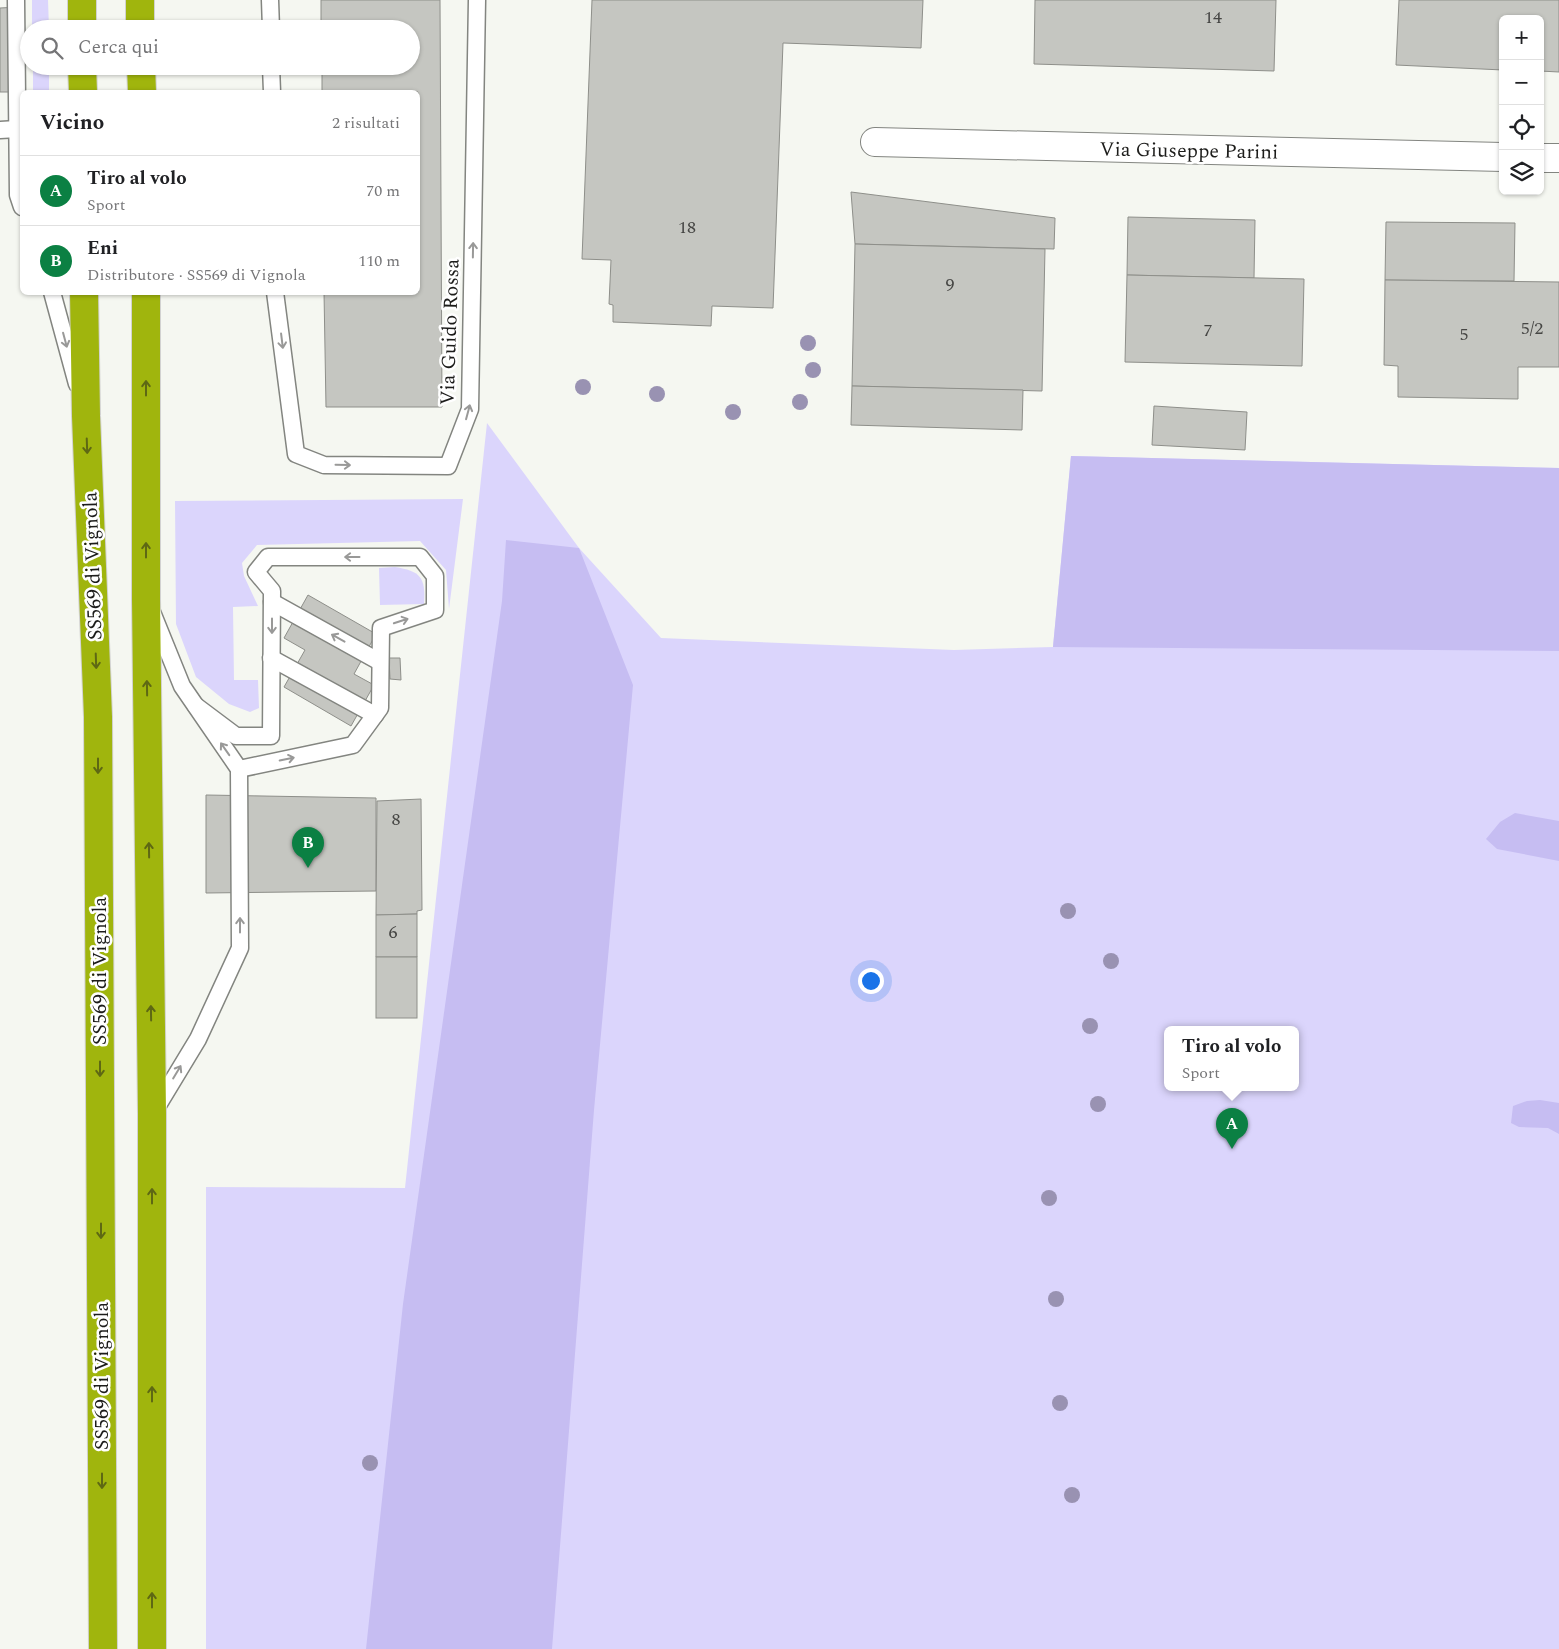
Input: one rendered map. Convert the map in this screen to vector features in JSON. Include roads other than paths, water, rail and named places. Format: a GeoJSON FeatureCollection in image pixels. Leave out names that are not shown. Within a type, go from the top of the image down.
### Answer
{"type":"FeatureCollection","features":[{"type":"Feature","properties":{"kind":"highway"},"geometry":{"type":"LineString","coordinates":[[82,0],[82,20]]}},
{"type":"Feature","properties":{"kind":"highway"},"geometry":{"type":"LineString","coordinates":[[140,0],[140,20]]}},
{"type":"Feature","properties":{"kind":"highway"},"geometry":{"type":"LineString","coordinates":[[82,75],[83,90]]}},
{"type":"Feature","properties":{"kind":"highway"},"geometry":{"type":"LineString","coordinates":[[141,75],[142,90]]}},
{"type":"Feature","properties":{"kind":"highway","name":"SS569 di Vignola"},"geometry":{"type":"LineString","coordinates":[[84,295],[86,416],[98,717],[103,1649]]}},
{"type":"Feature","properties":{"kind":"highway"},"geometry":{"type":"LineString","coordinates":[[146,295],[146,599],[152,1114],[152,1649]]}},
{"type":"Feature","properties":{"kind":"street","name":"Via Giuseppe Parini"},"geometry":{"type":"LineString","coordinates":[[875,142],[1499,157]]}},
{"type":"Feature","properties":{"kind":"street"},"geometry":{"type":"LineString","coordinates":[[1544,158],[1559,158]]}},
{"type":"Feature","properties":{"kind":"lane"},"geometry":{"type":"LineString","coordinates":[[16,0],[18,195],[20,201]]}},
{"type":"Feature","properties":{"kind":"lane"},"geometry":{"type":"LineString","coordinates":[[270,0],[271,20]]}},
{"type":"Feature","properties":{"kind":"lane","name":"Via Guido Rossa"},"geometry":{"type":"LineString","coordinates":[[275,295],[296,454],[324,465],[448,466],[470,409],[477,0]]}},
{"type":"Feature","properties":{"kind":"lane"},"geometry":{"type":"LineString","coordinates":[[271,75],[272,90]]}},
{"type":"Feature","properties":{"kind":"lane"},"geometry":{"type":"LineString","coordinates":[[0,130],[17,129]]}},
{"type":"Feature","properties":{"kind":"lane"},"geometry":{"type":"LineString","coordinates":[[53,295],[86,416]]}},
{"type":"Feature","properties":{"kind":"lane"},"geometry":{"type":"LineString","coordinates":[[196,706],[236,736],[271,736],[272,591],[256,572],[268,557],[420,558],[436,576],[435,610],[381,628],[380,708],[353,745],[239,769]]}},
{"type":"Feature","properties":{"kind":"lane"},"geometry":{"type":"LineString","coordinates":[[146,599],[182,686],[239,769],[240,948],[198,1039],[152,1114]]}},
{"type":"Feature","properties":{"kind":"lane"},"geometry":{"type":"LineString","coordinates":[[272,602],[380,662]]}},
{"type":"Feature","properties":{"kind":"lane"},"geometry":{"type":"LineString","coordinates":[[271,658],[376,715]]}},
{"type":"Feature","properties":{"kind":"place","name":"Eni"},"geometry":{"type":"Point","coordinates":[308,868]}},
{"type":"Feature","properties":{"kind":"place","name":"Tiro al volo"},"geometry":{"type":"Point","coordinates":[1232,1149]}}]}
